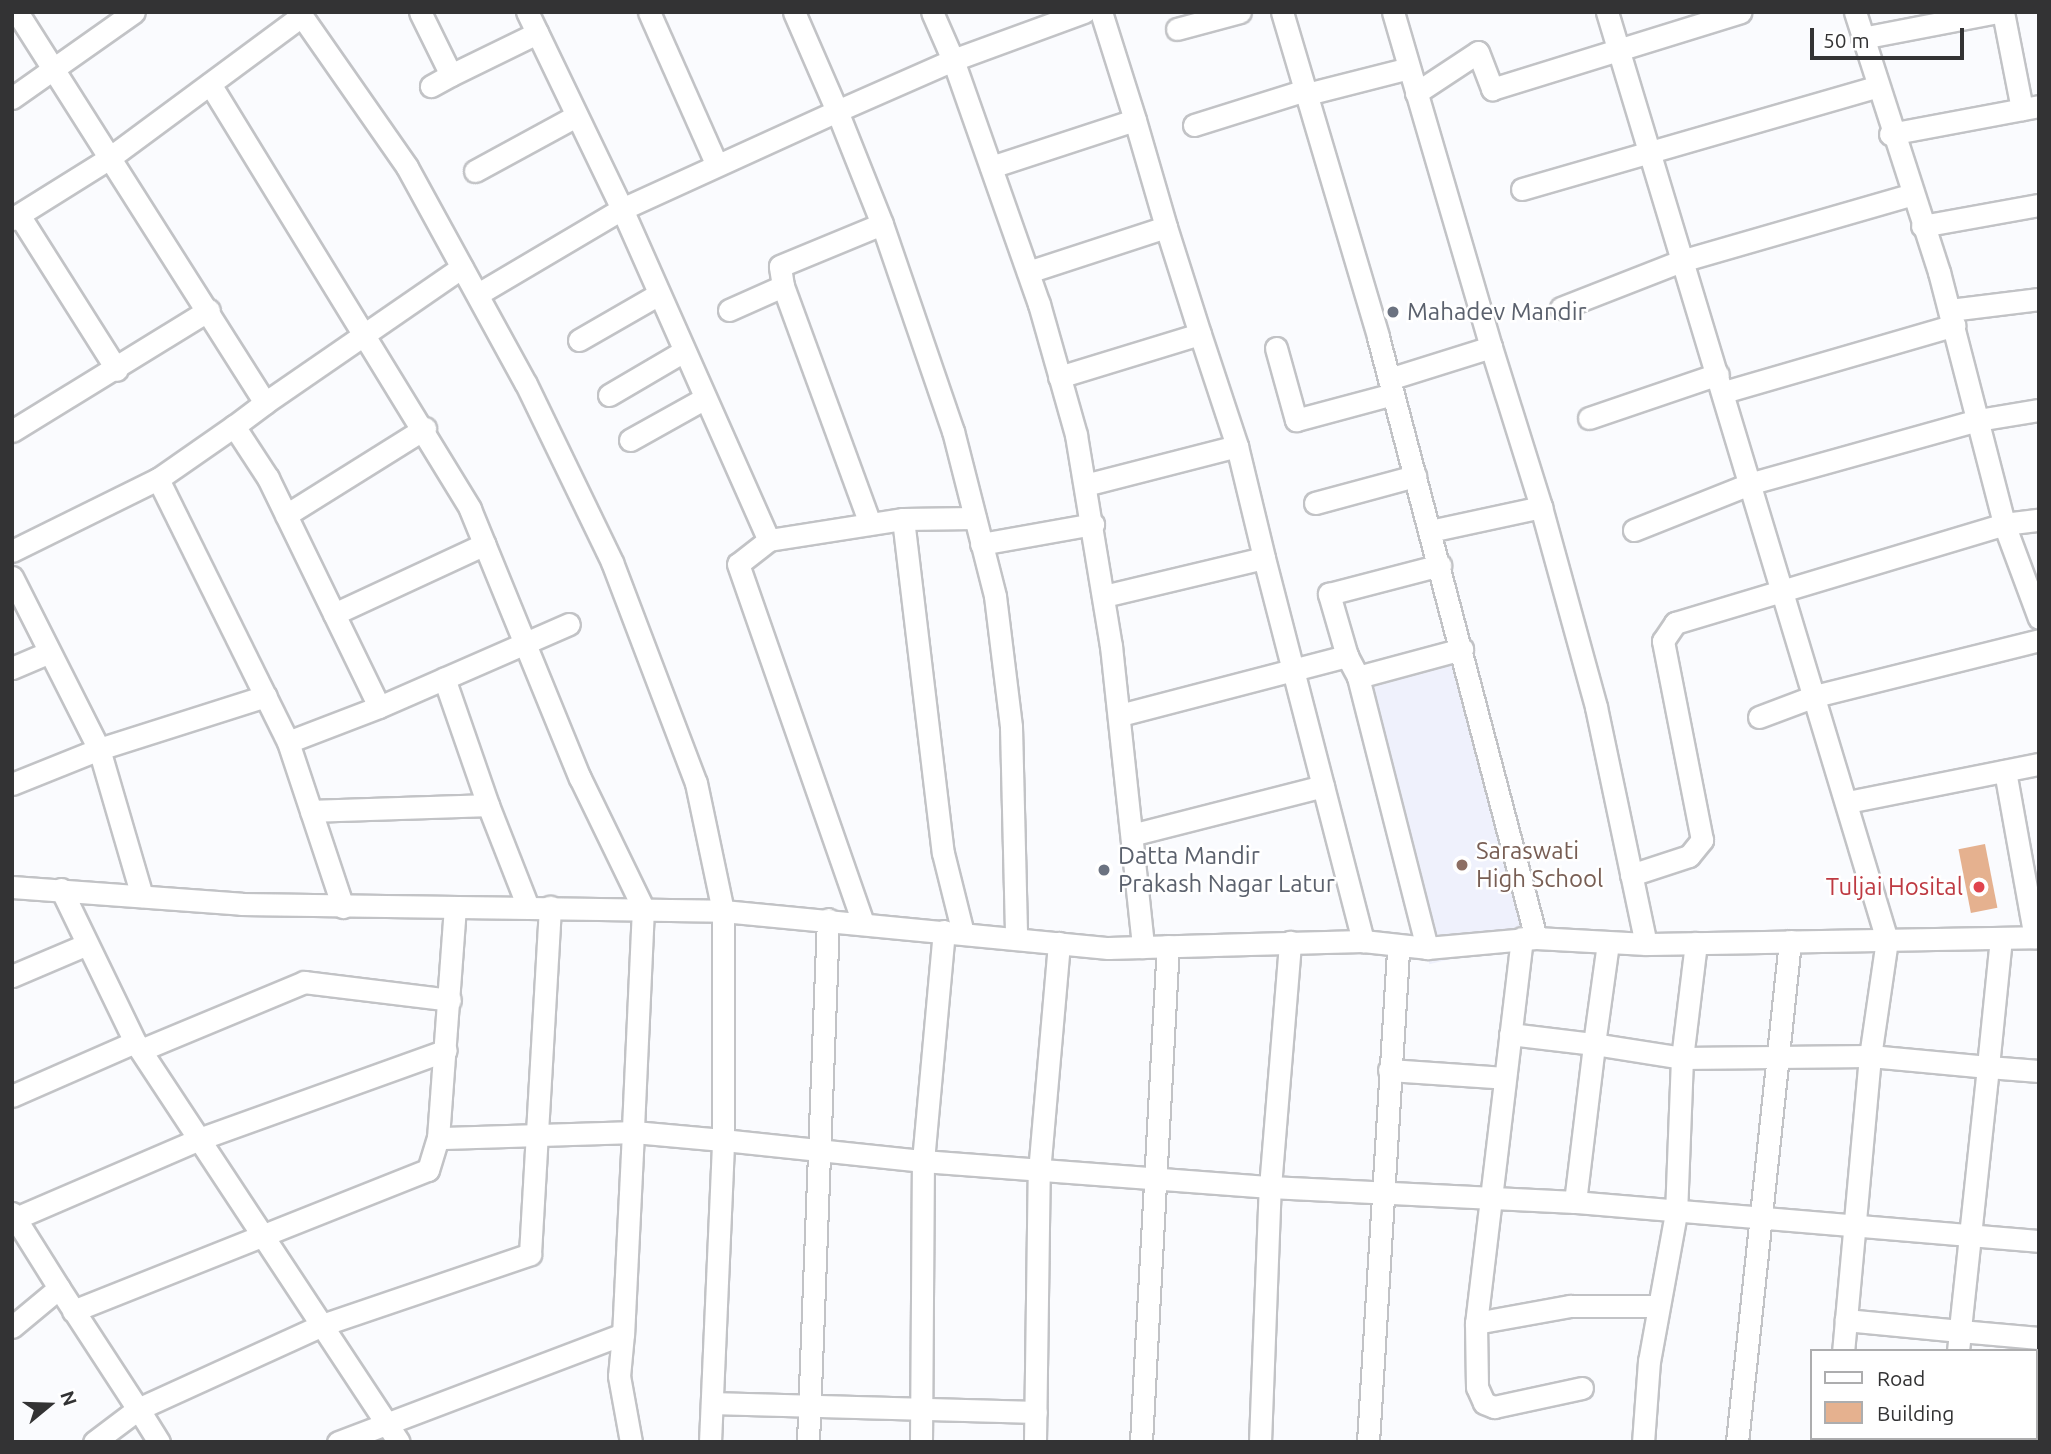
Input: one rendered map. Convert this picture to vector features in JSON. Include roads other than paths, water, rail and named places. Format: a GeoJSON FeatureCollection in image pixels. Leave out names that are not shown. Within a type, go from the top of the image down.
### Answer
{"type":"FeatureCollection","features":[{"type":"Feature","properties":{"kind":"street"},"geometry":{"type":"LineString","coordinates":[[17,12],[108,159],[209,310],[265,403]]}},
{"type":"Feature","properties":{"kind":"street"},"geometry":{"type":"LineString","coordinates":[[12,98],[134,12]]}},
{"type":"Feature","properties":{"kind":"street"},"geometry":{"type":"LineString","coordinates":[[420,12],[451,75]]}},
{"type":"Feature","properties":{"kind":"street"},"geometry":{"type":"LineString","coordinates":[[527,12],[622,209],[769,540]]}},
{"type":"Feature","properties":{"kind":"street"},"geometry":{"type":"LineString","coordinates":[[649,12],[716,163]]}},
{"type":"Feature","properties":{"kind":"street"},"geometry":{"type":"LineString","coordinates":[[794,12],[882,223],[975,518],[1011,727],[1016,939]]}},
{"type":"Feature","properties":{"kind":"street"},"geometry":{"type":"LineString","coordinates":[[932,12],[953,60],[1028,272],[1059,377],[1085,485],[1120,715],[1135,835],[1143,947]]}},
{"type":"Feature","properties":{"kind":"street"},"geometry":{"type":"LineString","coordinates":[[478,294],[622,209],[716,163],[953,60],[1084,12]]}},
{"type":"Feature","properties":{"kind":"street"},"geometry":{"type":"LineString","coordinates":[[1101,12],[1166,227],[1237,446],[1290,672],[1363,941]]}},
{"type":"Feature","properties":{"kind":"street"},"geometry":{"type":"LineString","coordinates":[[1177,29],[1240,12]]}},
{"type":"Feature","properties":{"kind":"street"},"geometry":{"type":"LineString","coordinates":[[1283,12],[1440,565],[1529,938],[1510,1034],[1489,1198],[1476,1323],[1478,1387],[1485,1403],[1493,1407],[1582,1388]]}},
{"type":"Feature","properties":{"kind":"street"},"geometry":{"type":"LineString","coordinates":[[1393,12],[1541,507],[1596,707],[1646,944]]}},
{"type":"Feature","properties":{"kind":"street"},"geometry":{"type":"LineString","coordinates":[[1606,12],[1648,155],[1752,483],[1887,940],[1870,1056],[1857,1227],[1843,1349]]}},
{"type":"Feature","properties":{"kind":"street"},"geometry":{"type":"LineString","coordinates":[[1416,93],[1478,52],[1492,89],[1740,12]]}},
{"type":"Feature","properties":{"kind":"street"},"geometry":{"type":"LineString","coordinates":[[1855,12],[1875,87],[1952,318],[2004,524],[2039,618]]}},
{"type":"Feature","properties":{"kind":"street"},"geometry":{"type":"LineString","coordinates":[[1862,38],[1997,12]]}},
{"type":"Feature","properties":{"kind":"street"},"geometry":{"type":"LineString","coordinates":[[1890,134],[2030,108],[2003,12]]}},
{"type":"Feature","properties":{"kind":"street"},"geometry":{"type":"LineString","coordinates":[[117,370],[16,217],[108,159],[300,14],[407,167],[478,294],[612,562],[654,660],[696,783],[723,911],[723,1140],[710,1442]]}},
{"type":"Feature","properties":{"kind":"street"},"geometry":{"type":"LineString","coordinates":[[431,86],[537,33]]}},
{"type":"Feature","properties":{"kind":"street"},"geometry":{"type":"LineString","coordinates":[[1194,125],[1306,92],[1409,68]]}},
{"type":"Feature","properties":{"kind":"street"},"geometry":{"type":"LineString","coordinates":[[210,84],[425,428],[485,544],[580,778],[643,908],[620,1387],[631,1442]]}},
{"type":"Feature","properties":{"kind":"street"},"geometry":{"type":"LineString","coordinates":[[1522,189],[1648,155],[1875,87]]}},
{"type":"Feature","properties":{"kind":"street"},"geometry":{"type":"LineString","coordinates":[[475,171],[576,116]]}},
{"type":"Feature","properties":{"kind":"street"},"geometry":{"type":"LineString","coordinates":[[991,167],[1135,120]]}},
{"type":"Feature","properties":{"kind":"street"},"geometry":{"type":"LineString","coordinates":[[1561,308],[1681,261],[1910,195]]}},
{"type":"Feature","properties":{"kind":"street"},"geometry":{"type":"LineString","coordinates":[[1922,226],[2039,205]]}},
{"type":"Feature","properties":{"kind":"street"},"geometry":{"type":"LineString","coordinates":[[870,524],[783,286],[780,266],[882,223]]}},
{"type":"Feature","properties":{"kind":"street"},"geometry":{"type":"LineString","coordinates":[[1028,272],[1166,227]]}},
{"type":"Feature","properties":{"kind":"street"},"geometry":{"type":"LineString","coordinates":[[12,551],[158,479],[462,267]]}},
{"type":"Feature","properties":{"kind":"street"},"geometry":{"type":"LineString","coordinates":[[729,310],[783,286]]}},
{"type":"Feature","properties":{"kind":"street"},"geometry":{"type":"LineString","coordinates":[[579,340],[659,294]]}},
{"type":"Feature","properties":{"kind":"street"},"geometry":{"type":"LineString","coordinates":[[1588,418],[1952,318],[2039,299]]}},
{"type":"Feature","properties":{"kind":"street"},"geometry":{"type":"LineString","coordinates":[[12,431],[117,370],[209,310]]}},
{"type":"Feature","properties":{"kind":"street"},"geometry":{"type":"LineString","coordinates":[[1059,377],[1200,334]]}},
{"type":"Feature","properties":{"kind":"street"},"geometry":{"type":"LineString","coordinates":[[1276,348],[1296,420],[1391,387],[1491,347]]}},
{"type":"Feature","properties":{"kind":"street"},"geometry":{"type":"LineString","coordinates":[[609,395],[684,351]]}},
{"type":"Feature","properties":{"kind":"street"},"geometry":{"type":"LineString","coordinates":[[631,440],[705,398]]}},
{"type":"Feature","properties":{"kind":"street"},"geometry":{"type":"LineString","coordinates":[[1634,530],[1752,483],[1978,420],[2039,411]]}},
{"type":"Feature","properties":{"kind":"street"},"geometry":{"type":"LineString","coordinates":[[234,426],[286,515],[379,707]]}},
{"type":"Feature","properties":{"kind":"street"},"geometry":{"type":"LineString","coordinates":[[286,515],[425,428]]}},
{"type":"Feature","properties":{"kind":"street"},"geometry":{"type":"LineString","coordinates":[[1085,485],[1237,446]]}},
{"type":"Feature","properties":{"kind":"street"},"geometry":{"type":"LineString","coordinates":[[1315,503],[1415,476]]}},
{"type":"Feature","properties":{"kind":"street"},"geometry":{"type":"LineString","coordinates":[[158,479],[288,742],[343,907]]}},
{"type":"Feature","properties":{"kind":"street"},"geometry":{"type":"LineString","coordinates":[[1430,531],[1541,507]]}},
{"type":"Feature","properties":{"kind":"street"},"geometry":{"type":"LineString","coordinates":[[863,923],[738,564],[769,540],[903,520],[975,518]]}},
{"type":"Feature","properties":{"kind":"street"},"geometry":{"type":"LineString","coordinates":[[903,520],[953,932],[923,1161],[921,1442]]}},
{"type":"Feature","properties":{"kind":"street"},"geometry":{"type":"LineString","coordinates":[[1631,875],[1689,856],[1702,840],[1666,632],[1675,623],[1782,588],[2004,524],[2039,520]]}},
{"type":"Feature","properties":{"kind":"street"},"geometry":{"type":"LineString","coordinates":[[981,544],[1093,524]]}},
{"type":"Feature","properties":{"kind":"street"},"geometry":{"type":"LineString","coordinates":[[334,614],[485,544]]}},
{"type":"Feature","properties":{"kind":"street"},"geometry":{"type":"LineString","coordinates":[[1104,596],[1264,558]]}},
{"type":"Feature","properties":{"kind":"street"},"geometry":{"type":"LineString","coordinates":[[1427,948],[1358,677],[1347,656],[1329,594],[1440,565]]}},
{"type":"Feature","properties":{"kind":"street"},"geometry":{"type":"LineString","coordinates":[[12,577],[48,653],[99,749],[142,896]]}},
{"type":"Feature","properties":{"kind":"street"},"geometry":{"type":"LineString","coordinates":[[288,742],[379,707],[569,624]]}},
{"type":"Feature","properties":{"kind":"street"},"geometry":{"type":"LineString","coordinates":[[1759,717],[1815,696],[2039,640]]}},
{"type":"Feature","properties":{"kind":"street"},"geometry":{"type":"LineString","coordinates":[[1358,677],[1462,649]]}},
{"type":"Feature","properties":{"kind":"street"},"geometry":{"type":"LineString","coordinates":[[12,668],[48,653]]}},
{"type":"Feature","properties":{"kind":"street"},"geometry":{"type":"LineString","coordinates":[[1120,715],[1347,656]]}},
{"type":"Feature","properties":{"kind":"street"},"geometry":{"type":"LineString","coordinates":[[444,678],[488,805],[528,907]]}},
{"type":"Feature","properties":{"kind":"street"},"geometry":{"type":"LineString","coordinates":[[12,784],[99,749],[266,696]]}},
{"type":"Feature","properties":{"kind":"street"},"geometry":{"type":"LineString","coordinates":[[1848,802],[2039,764]]}},
{"type":"Feature","properties":{"kind":"street"},"geometry":{"type":"LineString","coordinates":[[12,887],[343,907],[550,907],[723,911],[1059,943],[1143,947],[1363,941],[1398,948],[1427,948],[1529,938],[1646,944],[2037,937],[2005,771]]}},
{"type":"Feature","properties":{"kind":"street"},"geometry":{"type":"LineString","coordinates":[[1135,835],[1323,786]]}},
{"type":"Feature","properties":{"kind":"street"},"geometry":{"type":"LineString","coordinates":[[311,811],[488,805]]}},
{"type":"Feature","properties":{"kind":"street"},"geometry":{"type":"LineString","coordinates":[[61,889],[85,945],[138,1046],[202,1138],[260,1238],[322,1325],[399,1442]]}},
{"type":"Feature","properties":{"kind":"street"},"geometry":{"type":"LineString","coordinates":[[94,1442],[138,1409],[322,1325],[530,1254],[550,907]]}},
{"type":"Feature","properties":{"kind":"street"},"geometry":{"type":"LineString","coordinates":[[73,1311],[416,1178],[436,1160],[456,908]]}},
{"type":"Feature","properties":{"kind":"street"},"geometry":{"type":"LineString","coordinates":[[808,1442],[828,919]]}},
{"type":"Feature","properties":{"kind":"street"},"geometry":{"type":"LineString","coordinates":[[1959,1341],[2001,938]]}},
{"type":"Feature","properties":{"kind":"street"},"geometry":{"type":"LineString","coordinates":[[1260,1442],[1270,1187],[1290,942]]}},
{"type":"Feature","properties":{"kind":"street"},"geometry":{"type":"LineString","coordinates":[[1737,1442],[1790,942]]}},
{"type":"Feature","properties":{"kind":"street"},"geometry":{"type":"LineString","coordinates":[[1035,1442],[1039,1172],[1059,943]]}},
{"type":"Feature","properties":{"kind":"street"},"geometry":{"type":"LineString","coordinates":[[1575,1202],[1608,943]]}},
{"type":"Feature","properties":{"kind":"street"},"geometry":{"type":"LineString","coordinates":[[1643,1442],[1658,1306],[1676,1213],[1682,1058],[1696,943]]}},
{"type":"Feature","properties":{"kind":"street"},"geometry":{"type":"LineString","coordinates":[[12,976],[85,945]]}},
{"type":"Feature","properties":{"kind":"street"},"geometry":{"type":"LineString","coordinates":[[1141,1442],[1168,946]]}},
{"type":"Feature","properties":{"kind":"street"},"geometry":{"type":"LineString","coordinates":[[1368,1442],[1398,948]]}},
{"type":"Feature","properties":{"kind":"street"},"geometry":{"type":"LineString","coordinates":[[12,1096],[304,982],[450,1000]]}},
{"type":"Feature","properties":{"kind":"street"},"geometry":{"type":"LineString","coordinates":[[1510,1034],[1682,1058],[1870,1056],[2039,1071]]}},
{"type":"Feature","properties":{"kind":"street"},"geometry":{"type":"LineString","coordinates":[[159,1442],[14,1215],[202,1138],[446,1050]]}},
{"type":"Feature","properties":{"kind":"street"},"geometry":{"type":"LineString","coordinates":[[1389,1070],[1505,1079]]}},
{"type":"Feature","properties":{"kind":"street"},"geometry":{"type":"LineString","coordinates":[[438,1138],[633,1132],[1155,1181],[1575,1202],[1676,1213],[2039,1241]]}},
{"type":"Feature","properties":{"kind":"street"},"geometry":{"type":"LineString","coordinates":[[12,1327],[59,1288]]}},
{"type":"Feature","properties":{"kind":"street"},"geometry":{"type":"LineString","coordinates":[[1476,1323],[1570,1306],[1658,1306]]}},
{"type":"Feature","properties":{"kind":"street"},"geometry":{"type":"LineString","coordinates":[[1846,1320],[1959,1341],[2039,1338]]}},
{"type":"Feature","properties":{"kind":"street"},"geometry":{"type":"LineString","coordinates":[[338,1442],[386,1421],[623,1334]]}},
{"type":"Feature","properties":{"kind":"street"},"geometry":{"type":"LineString","coordinates":[[712,1403],[810,1403],[1037,1412]]}},
{"type":"Feature","properties":{"kind":"place","name":"Mahadev Mandir"},"geometry":{"type":"Point","coordinates":[1393,312]}},
{"type":"Feature","properties":{"kind":"place","name":"Saraswati High School"},"geometry":{"type":"Point","coordinates":[1462,865]}},
{"type":"Feature","properties":{"kind":"place","name":"Datta Mandir Prakash Nagar Latur"},"geometry":{"type":"Point","coordinates":[1104,870]}},
{"type":"Feature","properties":{"kind":"place","name":"Tuljai Hosital"},"geometry":{"type":"Point","coordinates":[1979,887]}}]}
